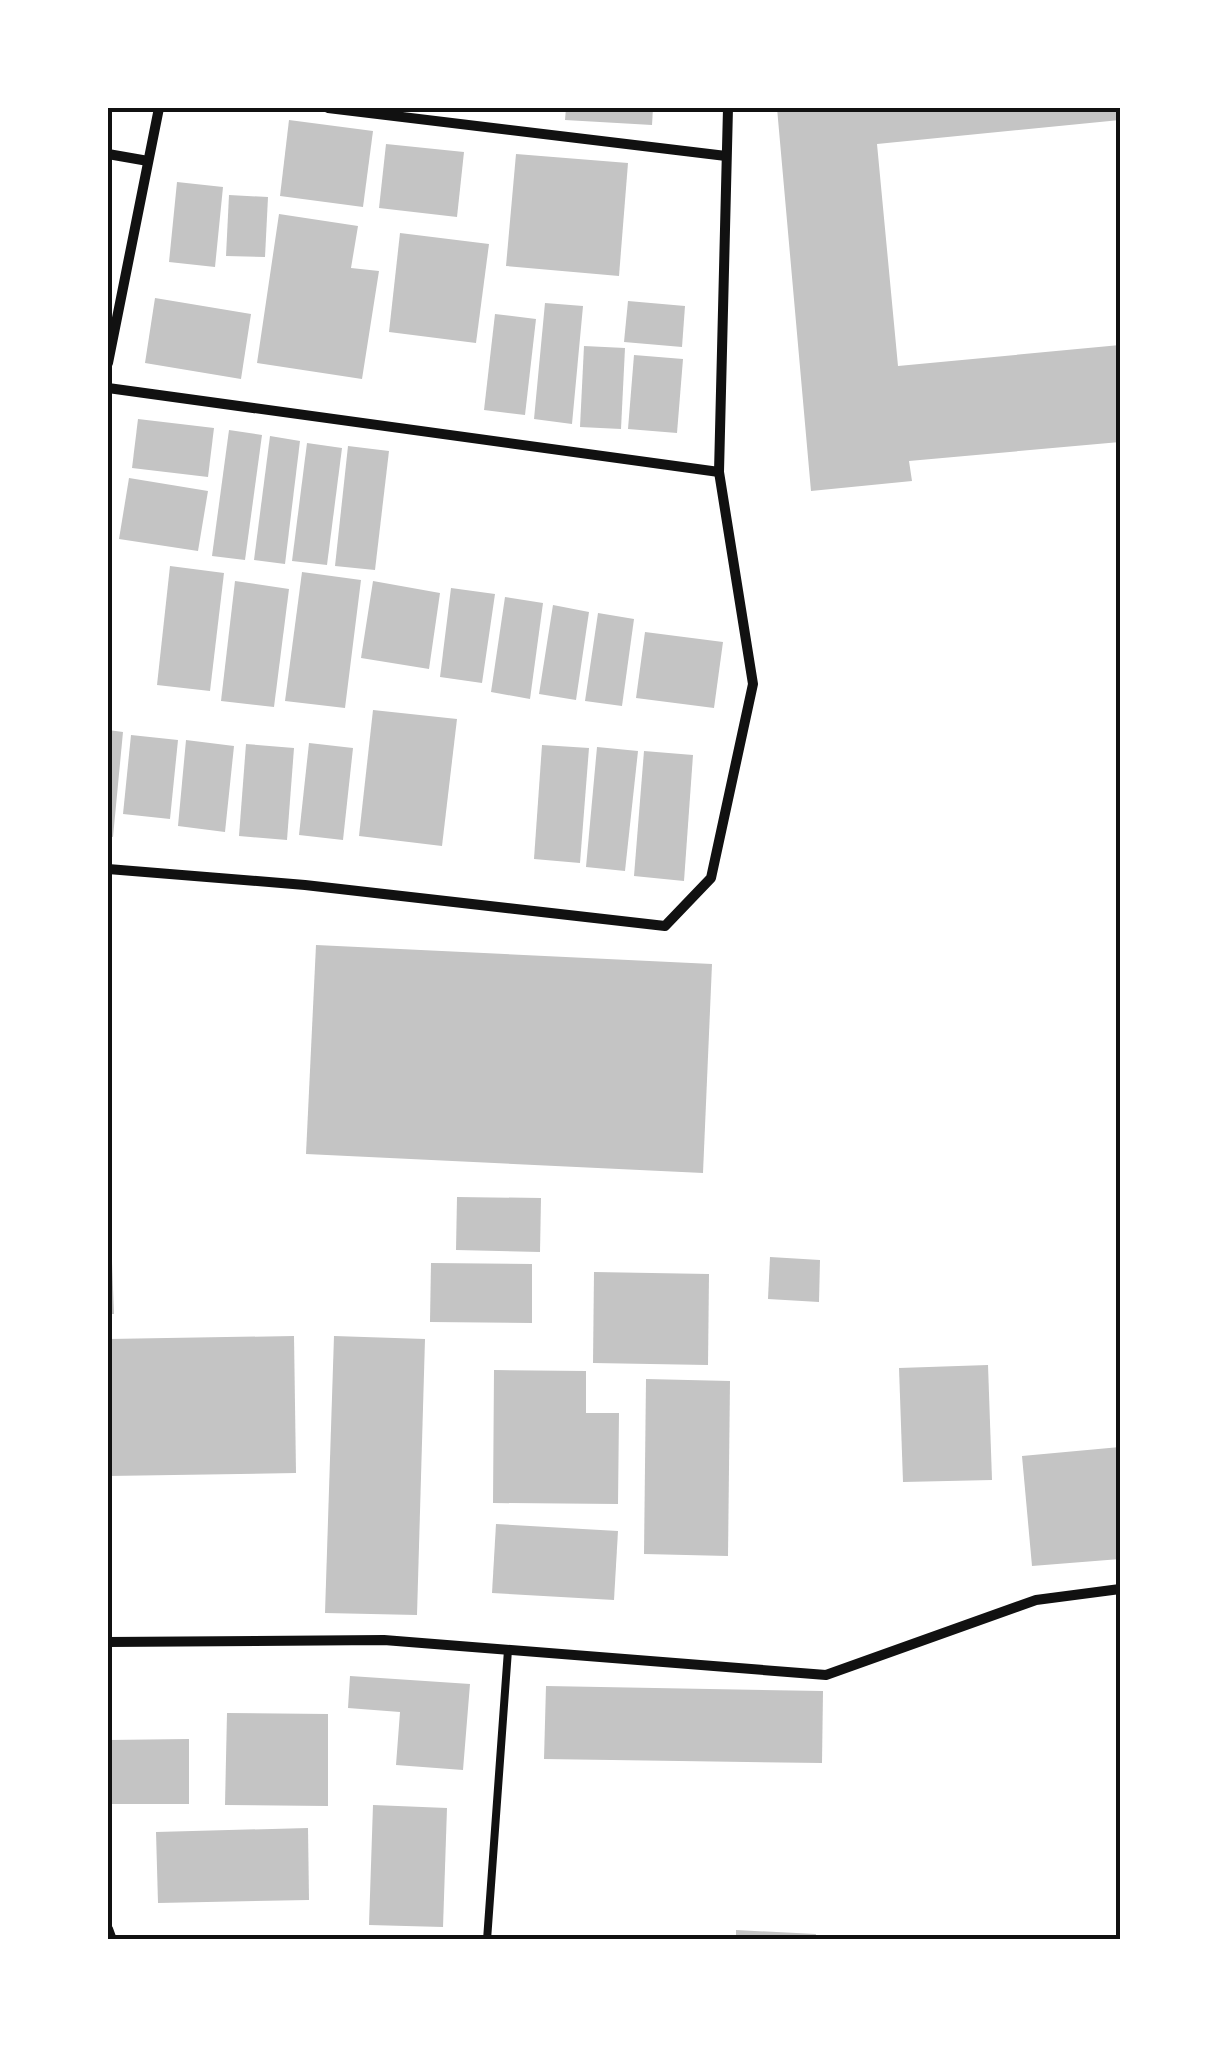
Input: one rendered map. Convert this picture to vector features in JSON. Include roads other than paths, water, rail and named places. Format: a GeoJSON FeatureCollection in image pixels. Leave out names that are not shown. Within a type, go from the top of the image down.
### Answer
{"type":"FeatureCollection","features":[{"type":"Feature","properties":{"kind":"street"},"geometry":{"type":"LineString","coordinates":[[108,363],[158,108]]}},
{"type":"Feature","properties":{"kind":"street"},"geometry":{"type":"LineString","coordinates":[[328,108],[726,156]]}},
{"type":"Feature","properties":{"kind":"street"},"geometry":{"type":"LineString","coordinates":[[108,869],[304,885],[665,926],[711,878],[753,684],[720,472],[728,108]]}},
{"type":"Feature","properties":{"kind":"street"},"geometry":{"type":"LineString","coordinates":[[108,154],[148,161]]}},
{"type":"Feature","properties":{"kind":"street"},"geometry":{"type":"LineString","coordinates":[[108,388],[720,472]]}},
{"type":"Feature","properties":{"kind":"street"},"geometry":{"type":"LineString","coordinates":[[108,1642],[384,1640],[826,1675],[1036,1600],[1120,1589]]}},
{"type":"Feature","properties":{"kind":"street"},"geometry":{"type":"LineString","coordinates":[[108,1929],[112,1940]]}},
{"type":"Feature","properties":{"kind":"lane"},"geometry":{"type":"LineString","coordinates":[[488,1940],[508,1650]]}}]}
